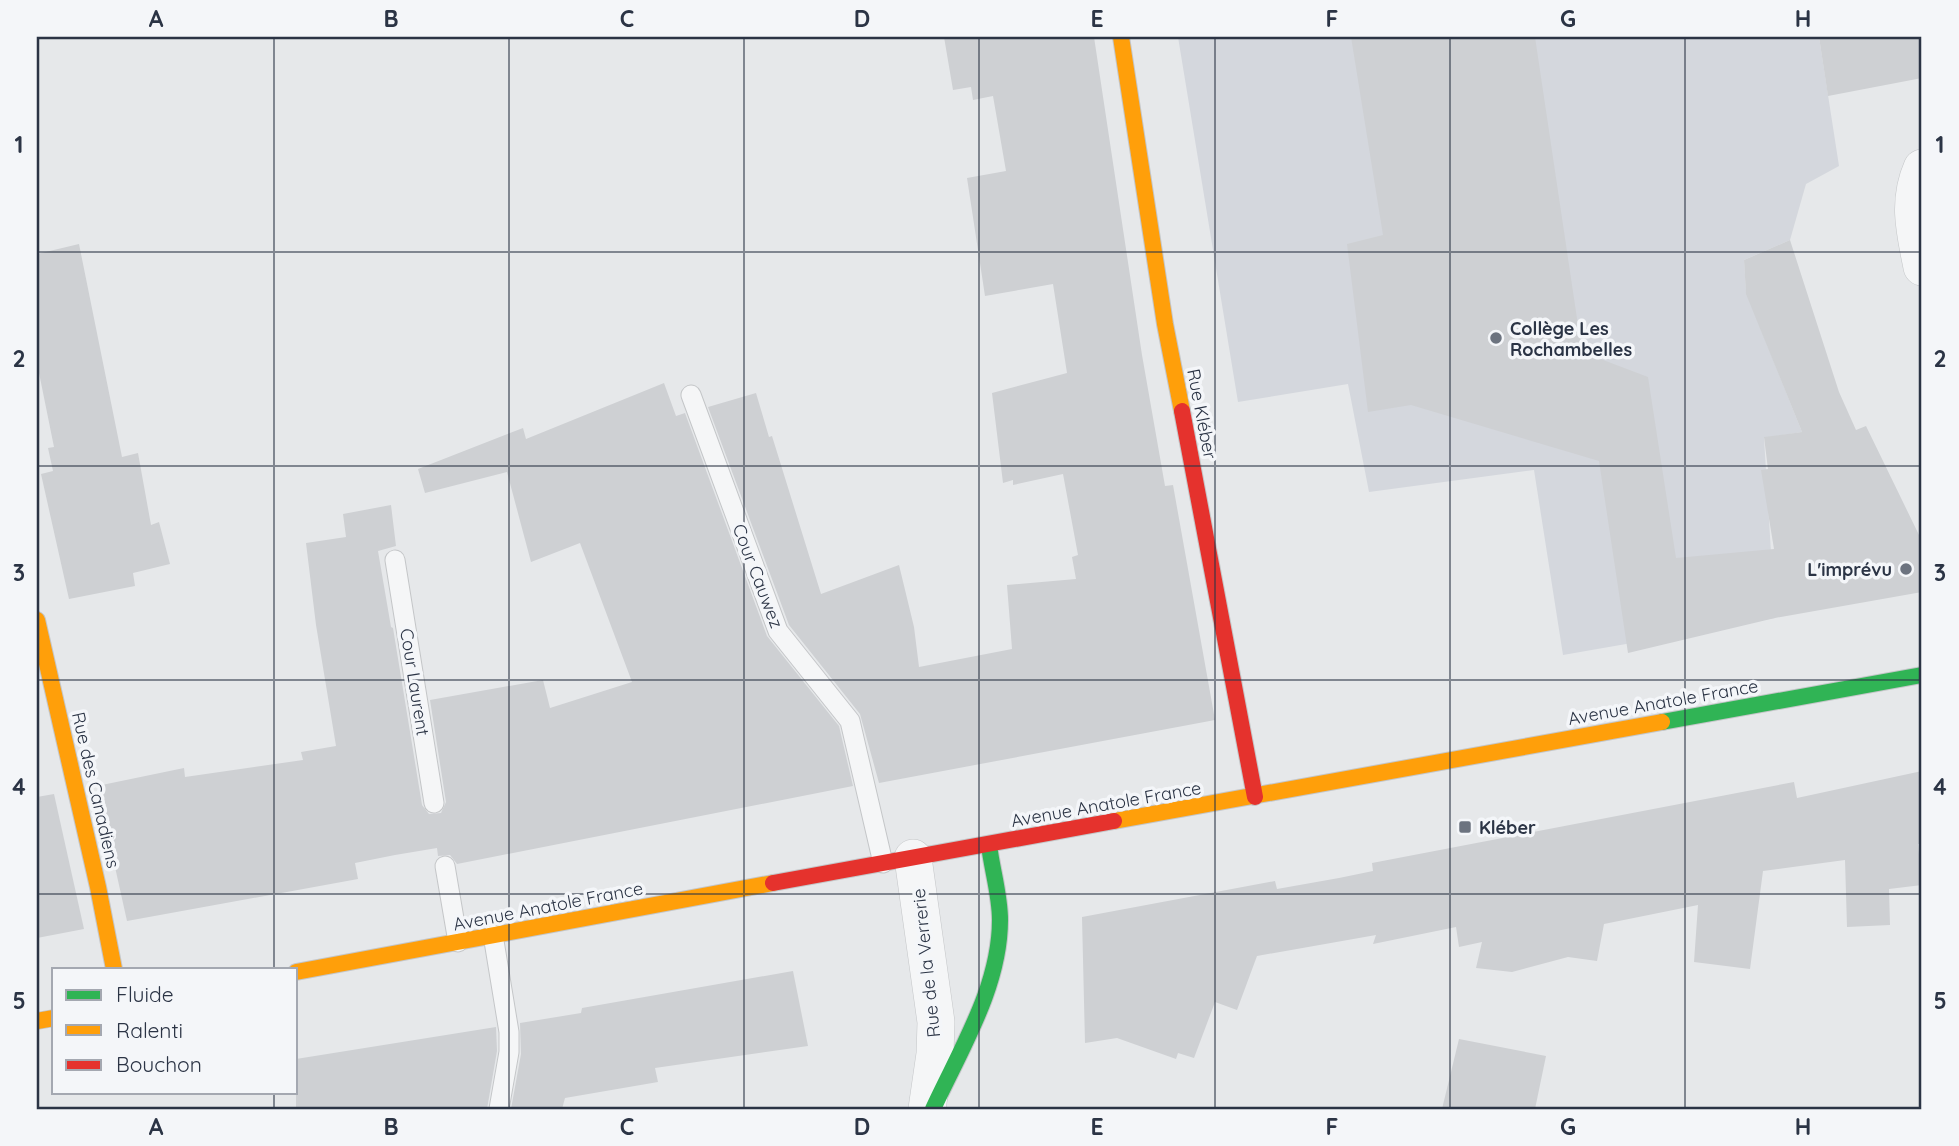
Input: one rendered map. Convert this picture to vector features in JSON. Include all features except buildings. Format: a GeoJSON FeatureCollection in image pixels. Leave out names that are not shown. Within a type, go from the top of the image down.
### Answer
{"type":"FeatureCollection","features":[{"type":"Feature","properties":{"kind":"main road","name":"Rue Kléber"},"geometry":{"type":"LineString","coordinates":[[1121,37],[1165,324],[1255,797]]}},
{"type":"Feature","properties":{"kind":"main road","name":"Rue des Canadiens"},"geometry":{"type":"LineString","coordinates":[[37,620],[114,968]]}},
{"type":"Feature","properties":{"kind":"main road","name":"Avenue Anatole France"},"geometry":{"type":"LineString","coordinates":[[298,972],[1922,675]]}},
{"type":"Feature","properties":{"kind":"main road","name":"Rue de la Verrerie"},"geometry":{"type":"LineString","coordinates":[[933,1109],[983,998],[997,949],[1000,920],[989,845]]}},
{"type":"Feature","properties":{"kind":"street"},"geometry":{"type":"LineString","coordinates":[[1922,168],[1912,200],[1912,221],[1922,267]]}},
{"type":"Feature","properties":{"kind":"street","name":"Rue de la Verrerie"},"geometry":{"type":"LineString","coordinates":[[898,860],[936,1022],[935,1054],[927,1109]]}},
{"type":"Feature","properties":{"kind":"lane","name":"Cour Cauwez"},"geometry":{"type":"LineString","coordinates":[[691,395],[778,631],[850,721],[898,860]]}},
{"type":"Feature","properties":{"kind":"lane","name":"Cour Laurent"},"geometry":{"type":"LineString","coordinates":[[396,560],[434,803]]}},
{"type":"Feature","properties":{"kind":"lane"},"geometry":{"type":"LineString","coordinates":[[445,866],[458,942]]}},
{"type":"Feature","properties":{"kind":"lane"},"geometry":{"type":"LineString","coordinates":[[493,935],[509,1032],[509,1052],[499,1109]]}},
{"type":"Feature","properties":{"kind":"shaded area","name":"Collège Les Rochambelles"},"geometry":{"type":"Polygon","coordinates":[[[1178,37],[1819,37],[1839,166],[1806,184],[1790,240],[1744,260],[1746,292],[1802,432],[1764,438],[1775,618],[1563,655],[1534,470],[1369,492],[1348,384],[1238,402],[1178,37]]]}},
{"type":"Feature","properties":{"kind":"traffic: fast"},"geometry":{"type":"LineString","coordinates":[[1662,722],[1922,675]]}},
{"type":"Feature","properties":{"kind":"traffic: fast"},"geometry":{"type":"LineString","coordinates":[[933,1109],[977,1018],[993,970],[1000,920],[989,845]]}},
{"type":"Feature","properties":{"kind":"traffic: slow"},"geometry":{"type":"LineString","coordinates":[[1121,37],[1165,324],[1182,411]]}},
{"type":"Feature","properties":{"kind":"traffic: slow"},"geometry":{"type":"LineString","coordinates":[[37,620],[114,968]]}},
{"type":"Feature","properties":{"kind":"traffic: slow"},"geometry":{"type":"LineString","coordinates":[[1114,821],[1662,722]]}},
{"type":"Feature","properties":{"kind":"traffic: slow"},"geometry":{"type":"LineString","coordinates":[[298,972],[773,883]]}},
{"type":"Feature","properties":{"kind":"traffic: slow"},"geometry":{"type":"LineString","coordinates":[[37,1021],[52,1018]]}},
{"type":"Feature","properties":{"kind":"traffic: jam"},"geometry":{"type":"LineString","coordinates":[[1182,411],[1255,797]]}},
{"type":"Feature","properties":{"kind":"traffic: jam"},"geometry":{"type":"LineString","coordinates":[[773,883],[1114,821]]}},
{"type":"Feature","properties":{"kind":"place","name":"Collège Les Rochambelles"},"geometry":{"type":"Point","coordinates":[1496,338]}},
{"type":"Feature","properties":{"kind":"place","name":"L'imprévu"},"geometry":{"type":"Point","coordinates":[1906,569]}},
{"type":"Feature","properties":{"kind":"place","name":"Kléber"},"geometry":{"type":"Point","coordinates":[1465,827]}}]}
